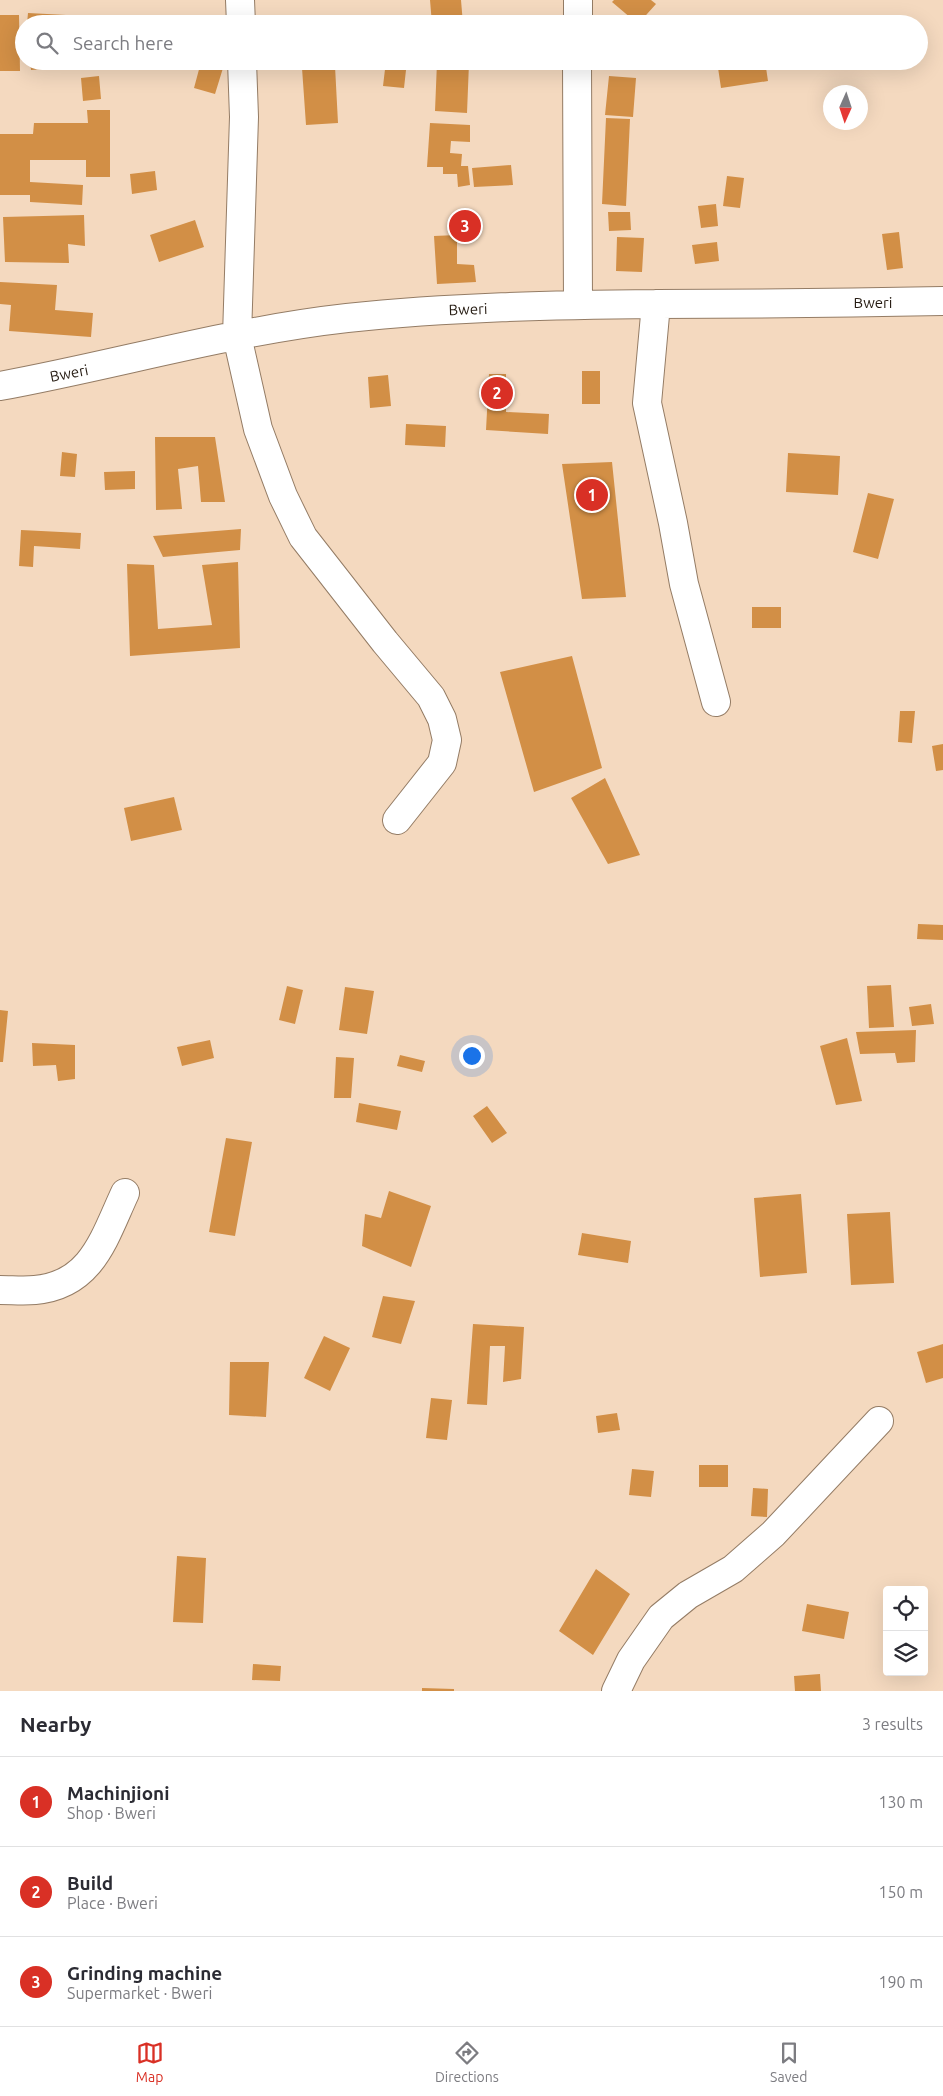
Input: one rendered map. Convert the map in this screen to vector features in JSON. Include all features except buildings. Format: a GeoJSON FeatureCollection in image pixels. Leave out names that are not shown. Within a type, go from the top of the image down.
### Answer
{"type":"FeatureCollection","features":[{"type":"Feature","properties":{"kind":"street"},"geometry":{"type":"LineString","coordinates":[[240,0],[241,15]]}},
{"type":"Feature","properties":{"kind":"street"},"geometry":{"type":"LineString","coordinates":[[578,0],[578,15]]}},
{"type":"Feature","properties":{"kind":"street"},"geometry":{"type":"LineString","coordinates":[[242,70],[244,117],[237,336],[258,429],[282,496],[303,537],[385,642],[431,697],[442,719],[447,740],[442,764],[397,820]]}},
{"type":"Feature","properties":{"kind":"street"},"geometry":{"type":"LineString","coordinates":[[577,70],[578,304]]}},
{"type":"Feature","properties":{"kind":"street","name":"Bweri"},"geometry":{"type":"LineString","coordinates":[[0,386],[237,336],[343,318],[416,311],[578,304],[943,301]]}},
{"type":"Feature","properties":{"kind":"street"},"geometry":{"type":"LineString","coordinates":[[656,304],[646,403],[673,523],[684,584],[716,702]]}},
{"type":"Feature","properties":{"kind":"street"},"geometry":{"type":"LineString","coordinates":[[0,1290],[36,1290],[69,1281],[88,1266],[105,1236],[125,1193]]}},
{"type":"Feature","properties":{"kind":"street"},"geometry":{"type":"LineString","coordinates":[[616,1691],[631,1660],[661,1618],[688,1595],[733,1569],[773,1534],[879,1421]]}},
{"type":"Feature","properties":{"kind":"place","name":"Grinding machine"},"geometry":{"type":"Point","coordinates":[465,226]}},
{"type":"Feature","properties":{"kind":"place","name":"Build"},"geometry":{"type":"Point","coordinates":[497,393]}},
{"type":"Feature","properties":{"kind":"place","name":"Machinjioni"},"geometry":{"type":"Point","coordinates":[592,495]}}]}
